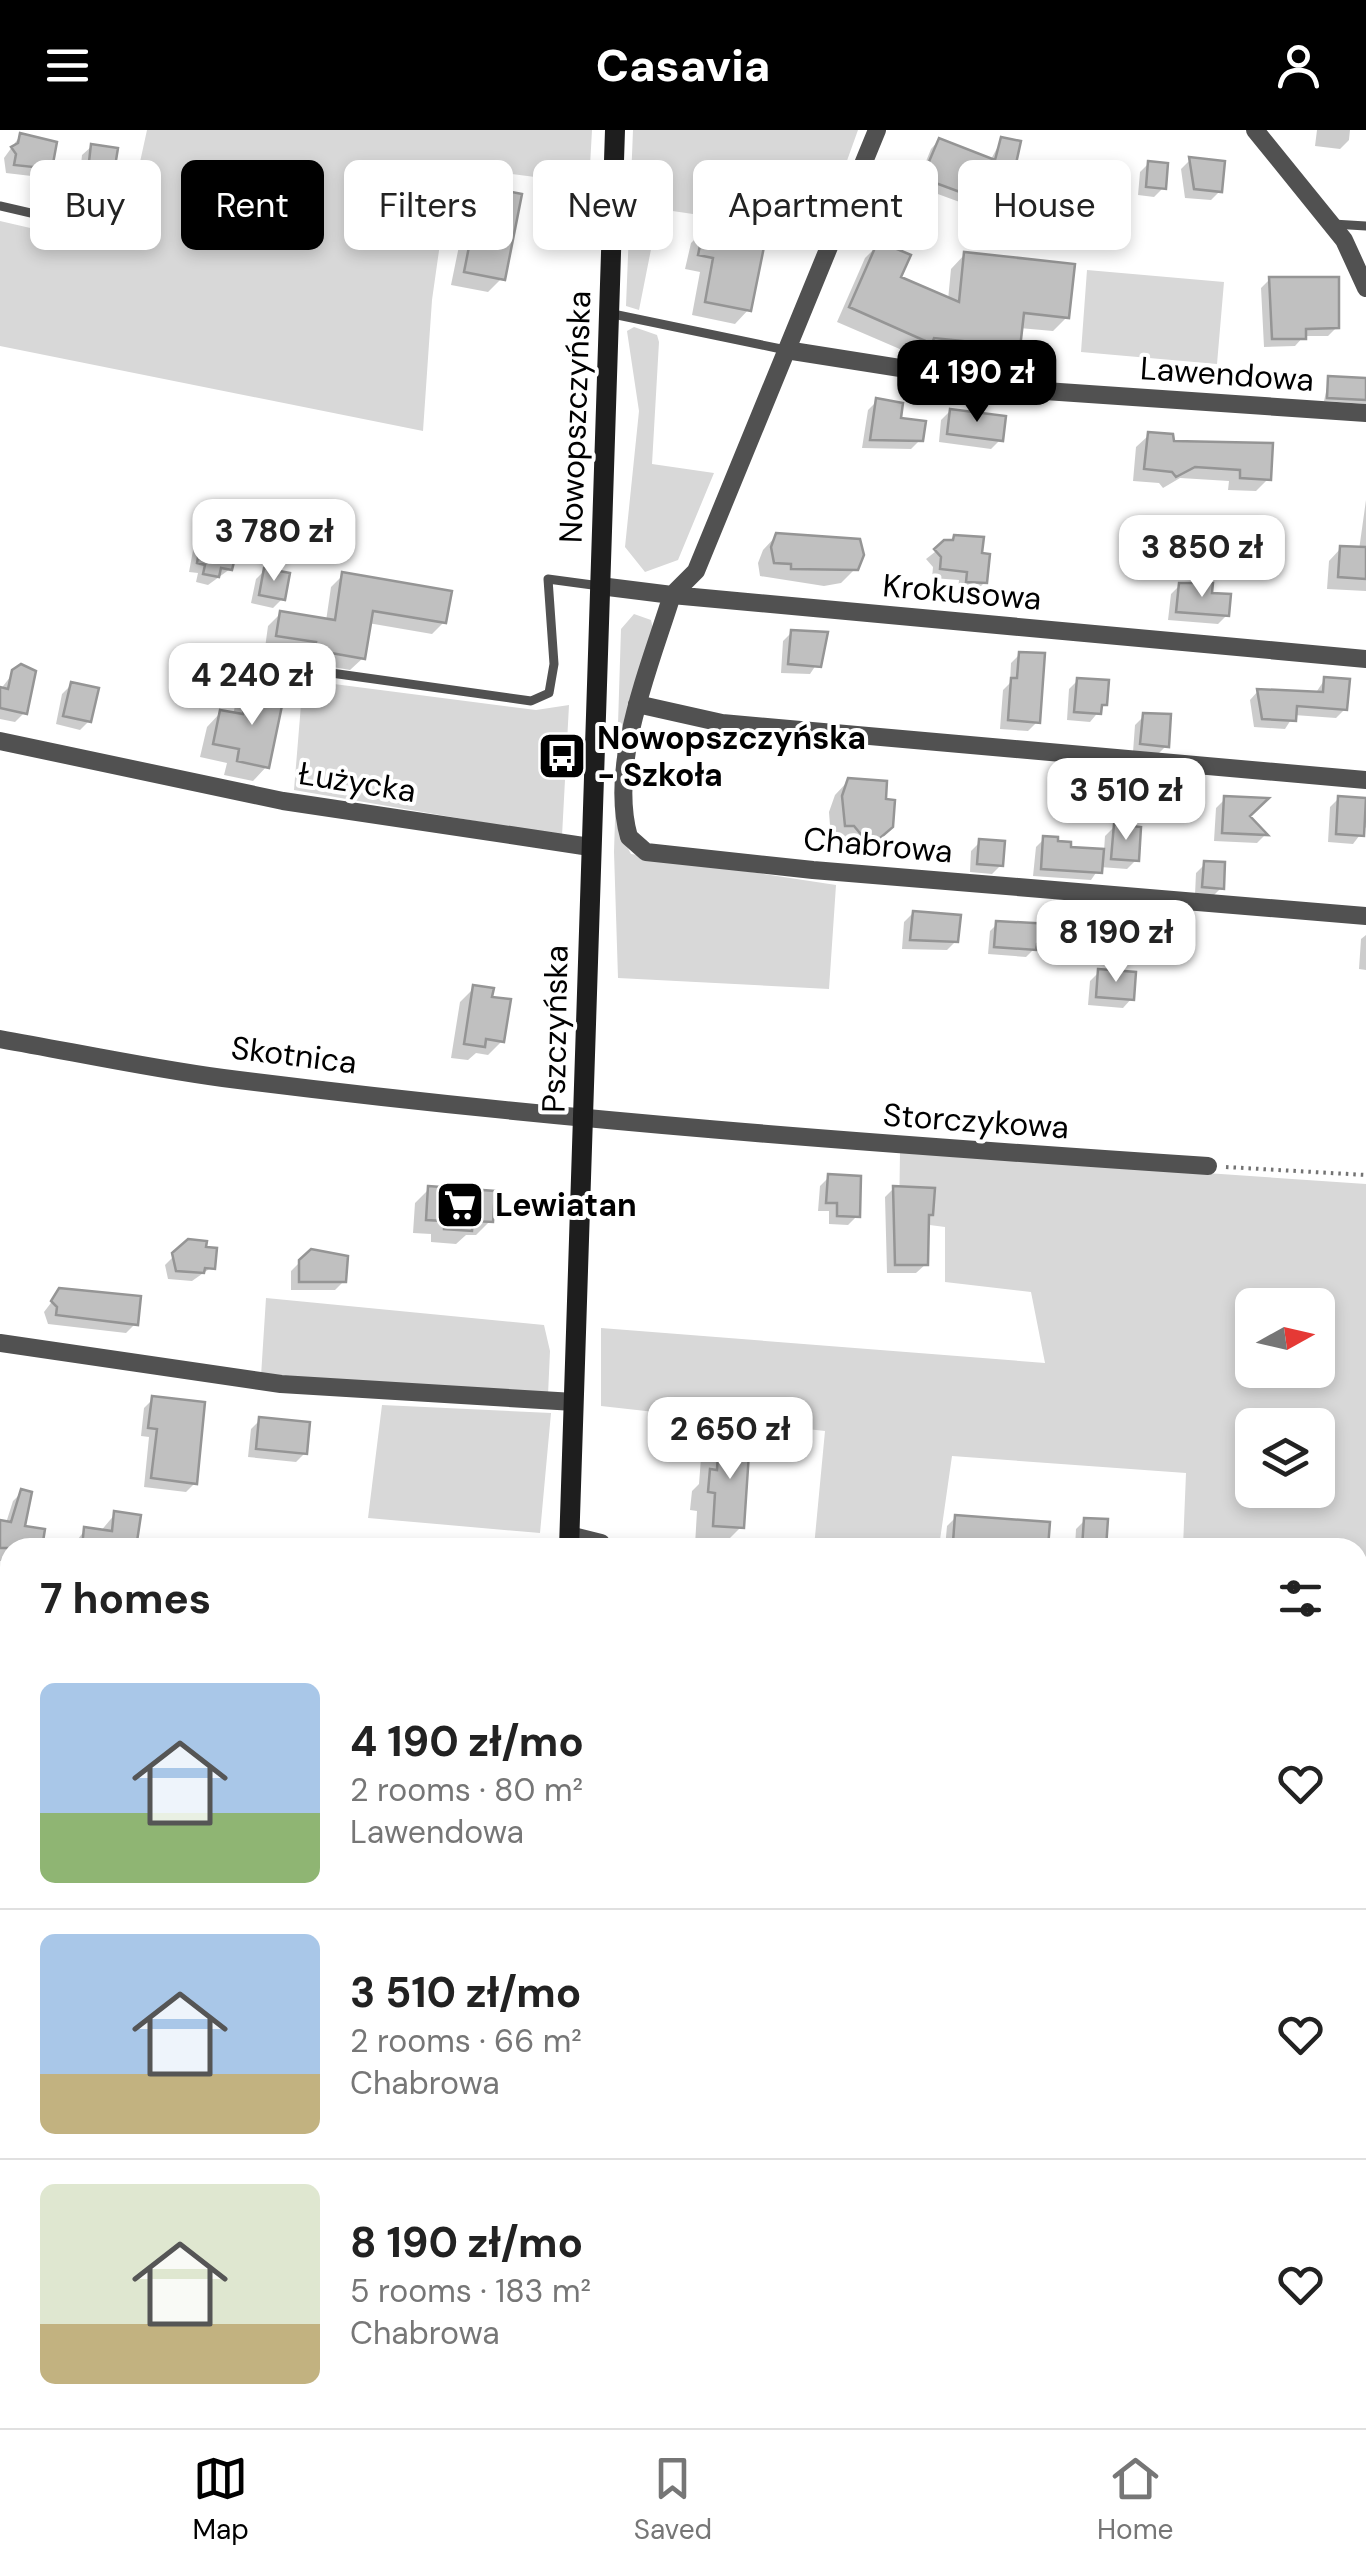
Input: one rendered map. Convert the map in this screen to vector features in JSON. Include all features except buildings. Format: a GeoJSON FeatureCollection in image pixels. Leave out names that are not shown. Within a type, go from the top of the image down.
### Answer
{"type":"FeatureCollection","features":[{"type":"Feature","properties":{"kind":"main road","name":"Nowopszczyńska"},"geometry":{"type":"LineString","coordinates":[[600,586],[615,130]]}},
{"type":"Feature","properties":{"kind":"main road","name":"Pszczyńska"},"geometry":{"type":"LineString","coordinates":[[569,1538],[600,586]]}},
{"type":"Feature","properties":{"kind":"street"},"geometry":{"type":"LineString","coordinates":[[877,130],[701,560],[672,596],[637,704],[722,723],[1366,780]]}},
{"type":"Feature","properties":{"kind":"street"},"geometry":{"type":"LineString","coordinates":[[1255,130],[1344,240],[1366,288]]}},
{"type":"Feature","properties":{"kind":"street","name":"Lawendowa"},"geometry":{"type":"LineString","coordinates":[[786,350],[1045,391],[1366,414]]}},
{"type":"Feature","properties":{"kind":"street"},"geometry":{"type":"LineString","coordinates":[[600,586],[672,596]]}},
{"type":"Feature","properties":{"kind":"street","name":"Krokusowa"},"geometry":{"type":"LineString","coordinates":[[672,596],[1366,660]]}},
{"type":"Feature","properties":{"kind":"street","name":"Chabrowa"},"geometry":{"type":"LineString","coordinates":[[637,704],[622,787],[630,836],[646,852],[813,870],[1366,916]]}},
{"type":"Feature","properties":{"kind":"street","name":"Łużycka"},"geometry":{"type":"LineString","coordinates":[[0,740],[283,801],[590,847]]}},
{"type":"Feature","properties":{"kind":"street","name":"Skotnica"},"geometry":{"type":"LineString","coordinates":[[0,1039],[220,1078],[584,1118]]}},
{"type":"Feature","properties":{"kind":"street","name":"Storczykowa"},"geometry":{"type":"LineString","coordinates":[[584,1118],[854,1143],[1208,1166]]}},
{"type":"Feature","properties":{"kind":"street"},"geometry":{"type":"LineString","coordinates":[[0,1343],[282,1384],[574,1402]]}},
{"type":"Feature","properties":{"kind":"lane"},"geometry":{"type":"LineString","coordinates":[[0,206],[30,213]]}},
{"type":"Feature","properties":{"kind":"lane"},"geometry":{"type":"LineString","coordinates":[[1330,224],[1366,226]]}},
{"type":"Feature","properties":{"kind":"lane"},"geometry":{"type":"LineString","coordinates":[[608,313],[786,350]]}},
{"type":"Feature","properties":{"kind":"lane"},"geometry":{"type":"LineString","coordinates":[[281,666],[530,700],[549,693],[554,664],[548,579],[600,586]]}},
{"type":"Feature","properties":{"kind":"path"},"geometry":{"type":"LineString","coordinates":[[1208,1166],[1366,1176]]}},
{"type":"Feature","properties":{"kind":"shaded area"},"geometry":{"type":"Polygon","coordinates":[[[147,130],[592,130],[590,160],[533,160],[533,177],[513,174],[513,160],[344,160],[344,250],[439,250],[423,431],[0,346],[0,221],[30,228],[30,250],[161,250],[161,160],[140,160],[147,130]]]}},
{"type":"Feature","properties":{"kind":"shaded area"},"geometry":{"type":"Polygon","coordinates":[[[633,130],[858,130],[847,160],[693,160],[693,214],[673,211],[673,160],[632,160],[633,130]]]}},
{"type":"Feature","properties":{"kind":"shaded area"},"geometry":{"type":"Polygon","coordinates":[[[628,250],[651,250],[639,310],[626,306],[628,250]]]}},
{"type":"Feature","properties":{"kind":"shaded area"},"geometry":{"type":"Polygon","coordinates":[[[1087,270],[1224,282],[1217,364],[1081,352],[1087,270]]]}},
{"type":"Feature","properties":{"kind":"shaded area"},"geometry":{"type":"Polygon","coordinates":[[[634,327],[657,335],[659,342],[652,464],[714,473],[678,560],[645,572],[625,547],[639,411],[627,331],[634,327]]]}},
{"type":"Feature","properties":{"kind":"shaded area"},"geometry":{"type":"Polygon","coordinates":[[[634,614],[651,620],[653,629],[617,764],[621,629],[634,614]]]}},
{"type":"Feature","properties":{"kind":"shaded area"},"geometry":{"type":"Polygon","coordinates":[[[303,680],[536,710],[569,705],[562,836],[294,790],[303,680]]]}},
{"type":"Feature","properties":{"kind":"shaded area"},"geometry":{"type":"Polygon","coordinates":[[[616,803],[620,828],[631,854],[836,885],[829,989],[618,978],[616,803]]]}},
{"type":"Feature","properties":{"kind":"shaded area"},"geometry":{"type":"Polygon","coordinates":[[[900,1152],[1366,1184],[1366,1538],[1183,1538],[1186,1473],[952,1456],[940,1538],[815,1538],[825,1431],[601,1406],[601,1328],[1045,1363],[1031,1292],[945,1282],[945,1227],[899,1221],[900,1152]]]}},
{"type":"Feature","properties":{"kind":"shaded area"},"geometry":{"type":"Polygon","coordinates":[[[266,1298],[544,1325],[550,1351],[548,1395],[261,1376],[266,1298]]]}},
{"type":"Feature","properties":{"kind":"shaded area"},"geometry":{"type":"Polygon","coordinates":[[[382,1405],[551,1413],[540,1533],[368,1518],[382,1405]]]}},
{"type":"Feature","properties":{"kind":"place","name":"Nowopszczyńska - Szkoła"},"geometry":{"type":"Point","coordinates":[562,756]}},
{"type":"Feature","properties":{"kind":"place","name":"Lewiatan"},"geometry":{"type":"Point","coordinates":[460,1205]}}]}
